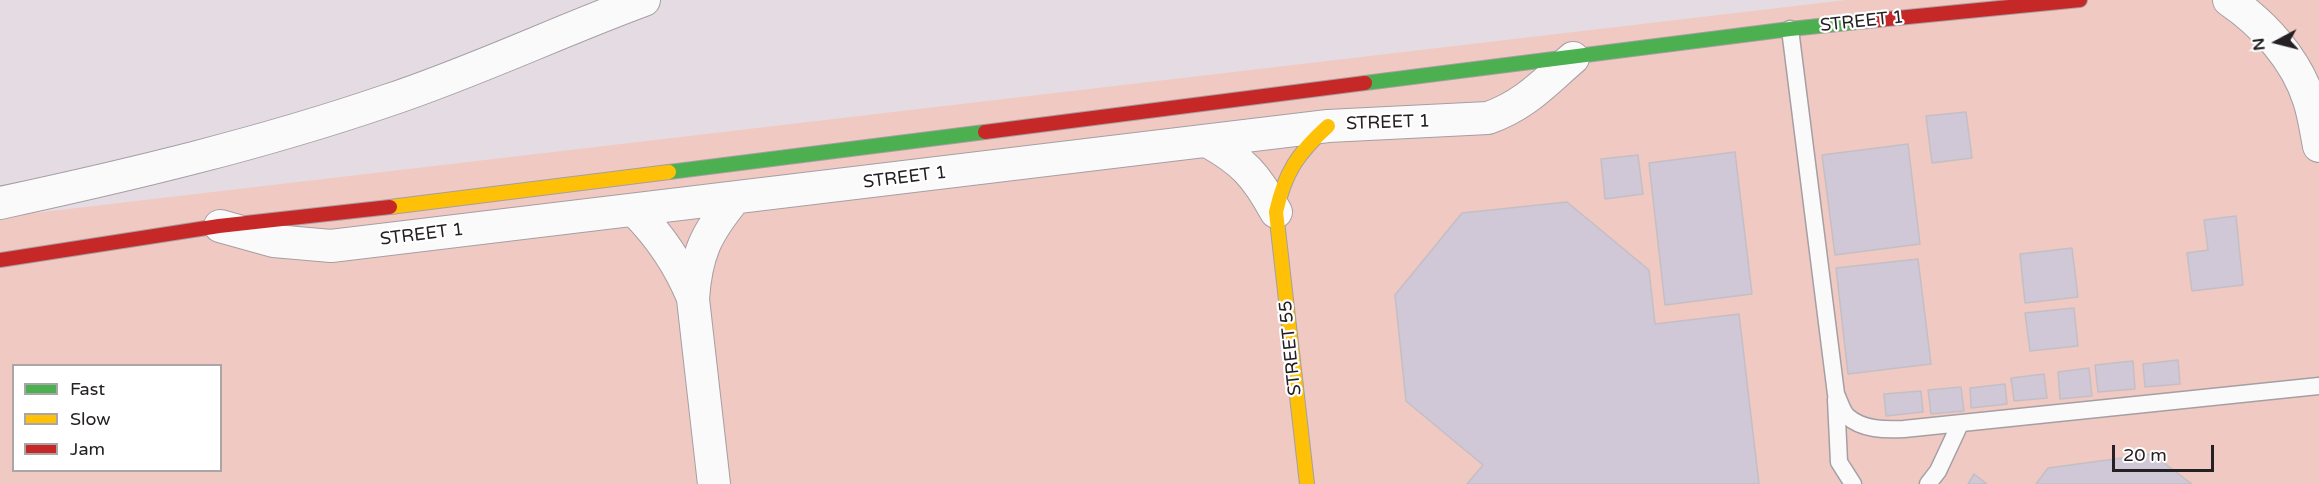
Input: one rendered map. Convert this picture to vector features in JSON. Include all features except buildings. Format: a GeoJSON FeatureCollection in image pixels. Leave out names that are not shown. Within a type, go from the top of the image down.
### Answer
{"type":"FeatureCollection","features":[{"type":"Feature","properties":{"kind":"street"},"geometry":{"type":"LineString","coordinates":[[0,203],[154,169],[276,136],[386,102],[456,77],[644,0]]}},
{"type":"Feature","properties":{"kind":"street","name":"STREET 1"},"geometry":{"type":"LineString","coordinates":[[0,260],[219,226],[474,196],[1790,29],[2080,0]]}},
{"type":"Feature","properties":{"kind":"street"},"geometry":{"type":"LineString","coordinates":[[2229,0],[2252,16],[2286,54],[2309,99],[2319,146]]}},
{"type":"Feature","properties":{"kind":"street","name":"STREET 1"},"geometry":{"type":"LineString","coordinates":[[219,226],[274,241],[331,246],[1328,126],[1488,118],[1522,103],[1573,58]]}},
{"type":"Feature","properties":{"kind":"street","name":"STREET 55"},"geometry":{"type":"LineString","coordinates":[[1306,484],[1276,212],[1280,188],[1290,166],[1304,146],[1328,126]]}},
{"type":"Feature","properties":{"kind":"street","name":"STREET 55"},"geometry":{"type":"LineString","coordinates":[[1207,141],[1229,153],[1249,169],[1264,189],[1276,212]]}},
{"type":"Feature","properties":{"kind":"street"},"geometry":{"type":"LineString","coordinates":[[714,484],[693,299],[695,272],[703,244],[717,220],[735,198]]}},
{"type":"Feature","properties":{"kind":"street"},"geometry":{"type":"LineString","coordinates":[[635,211],[670,251],[693,299]]}},
{"type":"Feature","properties":{"kind":"lane"},"geometry":{"type":"LineString","coordinates":[[1790,29],[1836,394],[1839,462],[1853,484]]}},
{"type":"Feature","properties":{"kind":"lane"},"geometry":{"type":"LineString","coordinates":[[1836,394],[1847,416],[1865,425],[1884,430],[2319,386]]}},
{"type":"Feature","properties":{"kind":"lane"},"geometry":{"type":"LineString","coordinates":[[1928,484],[1938,471],[1960,424]]}},
{"type":"Feature","properties":{"kind":"shaded area"},"geometry":{"type":"Polygon","coordinates":[[[1846,0],[2319,0],[2319,484],[0,484],[0,217],[1846,0]]]}},
{"type":"Feature","properties":{"kind":"traffic: fast"},"geometry":{"type":"LineString","coordinates":[[1365,83],[1877,20]]}},
{"type":"Feature","properties":{"kind":"traffic: fast"},"geometry":{"type":"LineString","coordinates":[[669,172],[985,132]]}},
{"type":"Feature","properties":{"kind":"traffic: slow"},"geometry":{"type":"LineString","coordinates":[[1307,484],[1276,212],[1288,174],[1294,164],[1308,145],[1328,126]]}},
{"type":"Feature","properties":{"kind":"traffic: slow"},"geometry":{"type":"LineString","coordinates":[[390,207],[669,172]]}},
{"type":"Feature","properties":{"kind":"traffic: jam"},"geometry":{"type":"LineString","coordinates":[[1877,20],[2080,0]]}},
{"type":"Feature","properties":{"kind":"traffic: jam"},"geometry":{"type":"LineString","coordinates":[[985,132],[1365,83]]}},
{"type":"Feature","properties":{"kind":"traffic: jam"},"geometry":{"type":"LineString","coordinates":[[0,260],[219,226],[390,207]]}}]}
